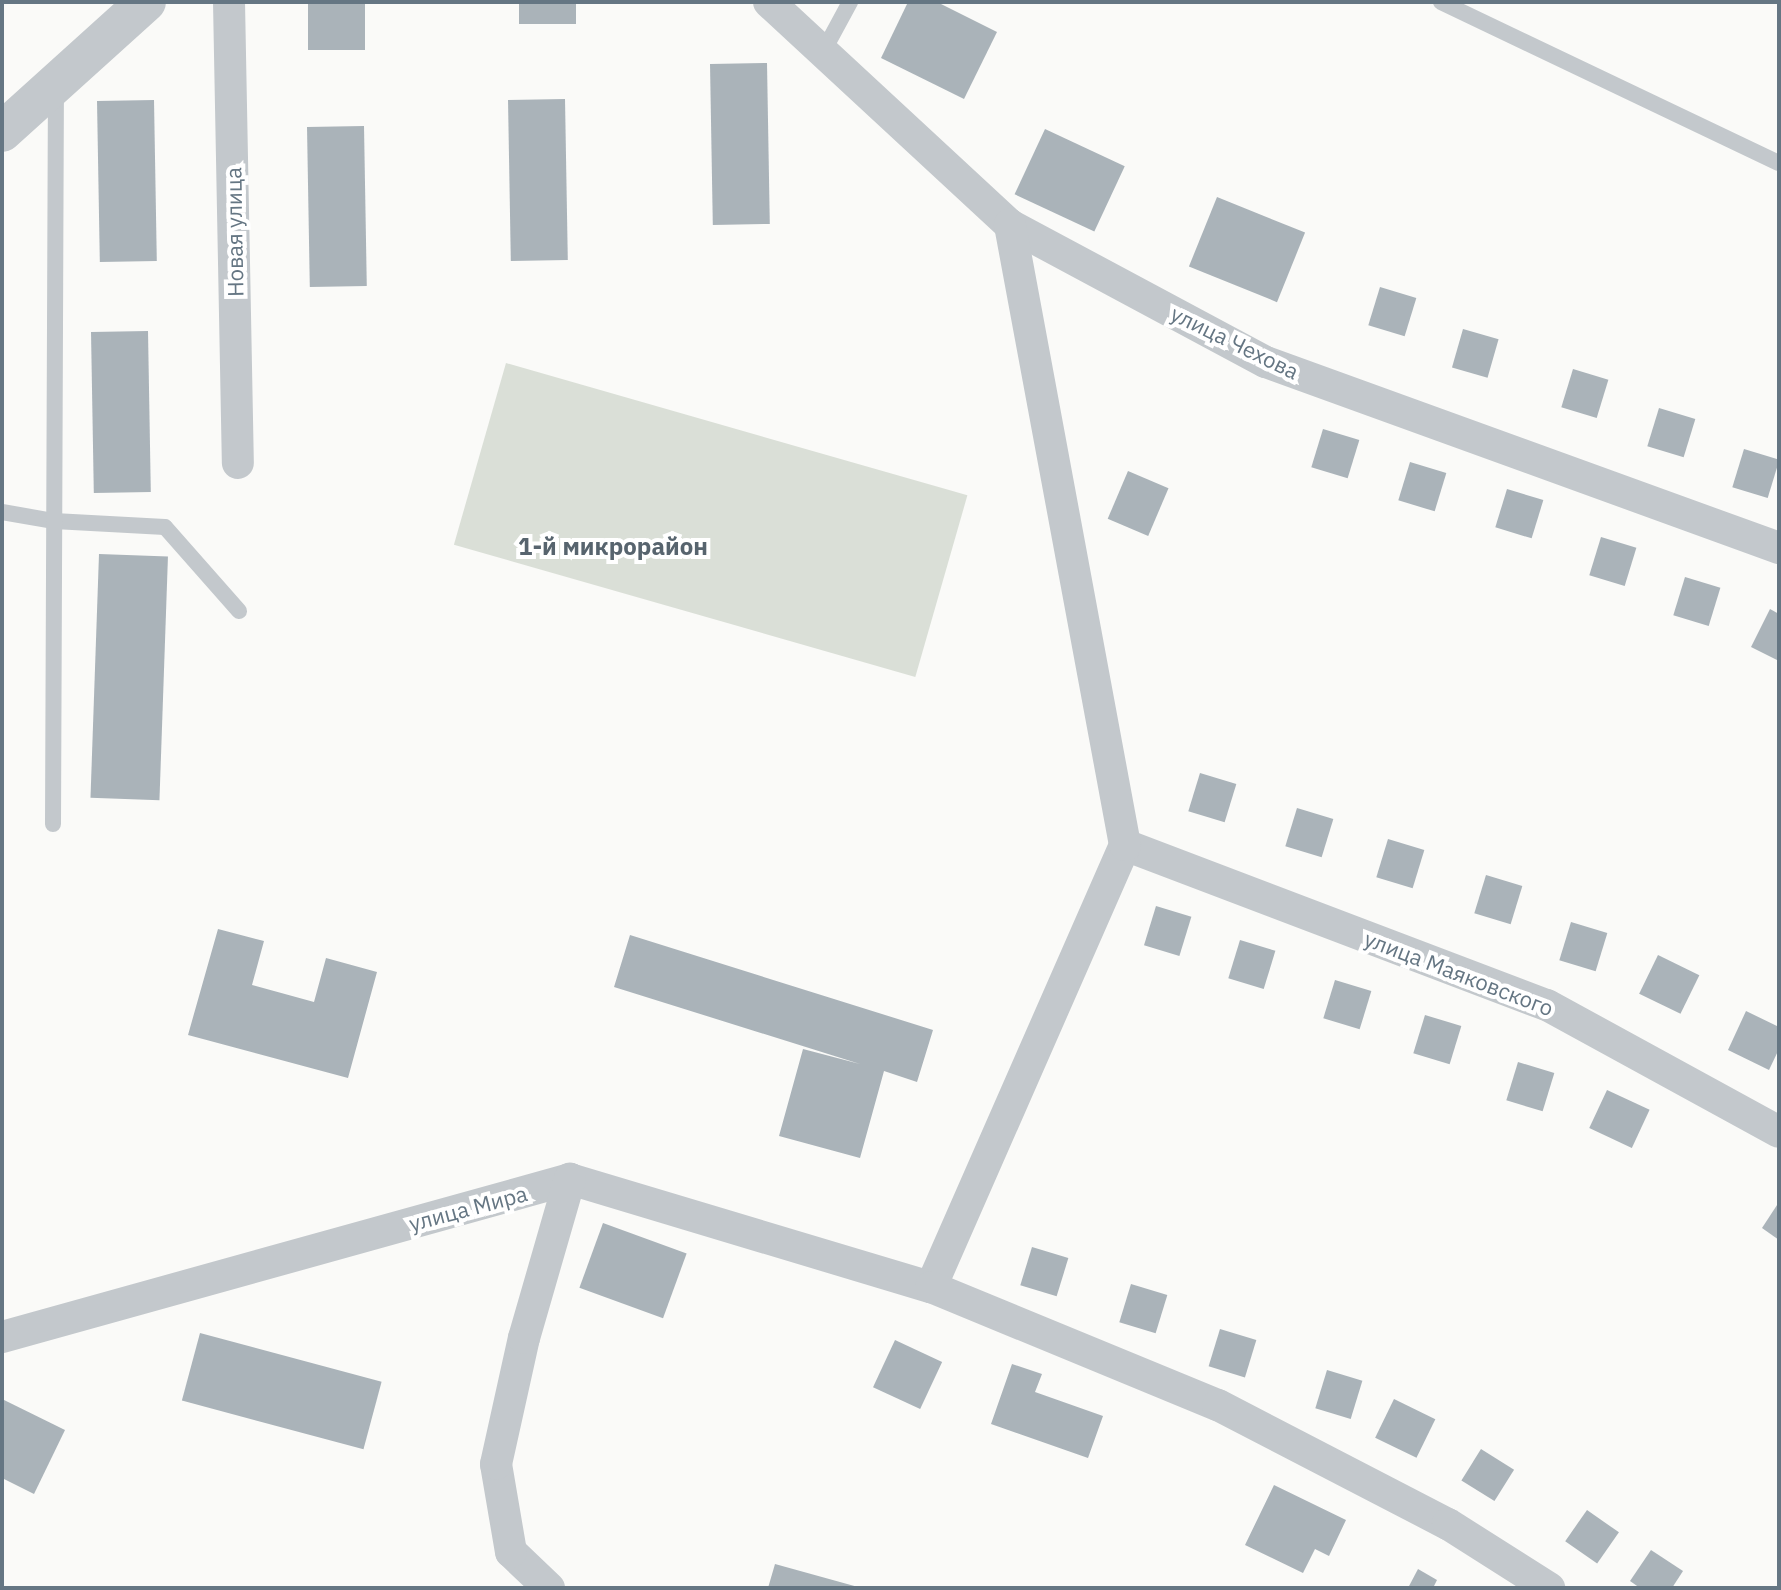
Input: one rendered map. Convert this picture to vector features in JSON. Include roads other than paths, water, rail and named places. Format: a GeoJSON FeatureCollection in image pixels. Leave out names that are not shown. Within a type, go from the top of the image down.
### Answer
{"type":"FeatureCollection","features":[{"type":"Feature","properties":{"kind":"street"},"geometry":{"type":"LineString","coordinates":[[2,132],[146,2]]}},
{"type":"Feature","properties":{"kind":"street","name":"Новая улица"},"geometry":{"type":"LineString","coordinates":[[229,2],[238,463]]}},
{"type":"Feature","properties":{"kind":"street","name":"улица Чехова"},"geometry":{"type":"LineString","coordinates":[[769,2],[1010,225],[1266,362],[1779,548]]}},
{"type":"Feature","properties":{"kind":"street"},"geometry":{"type":"LineString","coordinates":[[931,1287],[1125,845],[1010,225]]}},
{"type":"Feature","properties":{"kind":"street","name":"улица Маяковского"},"geometry":{"type":"LineString","coordinates":[[1125,845],[1547,1005],[1779,1132]]}},
{"type":"Feature","properties":{"kind":"street"},"geometry":{"type":"LineString","coordinates":[[549,1588],[511,1552],[496,1464],[524,1338],[570,1179],[931,1287],[1218,1405],[1448,1524],[1549,1588]]}},
{"type":"Feature","properties":{"kind":"street","name":"улица Мира"},"geometry":{"type":"LineString","coordinates":[[2,1337],[570,1179]]}},
{"type":"Feature","properties":{"kind":"lane"},"geometry":{"type":"LineString","coordinates":[[823,52],[850,2]]}},
{"type":"Feature","properties":{"kind":"lane"},"geometry":{"type":"LineString","coordinates":[[1441,2],[1779,163]]}},
{"type":"Feature","properties":{"kind":"lane"},"geometry":{"type":"LineString","coordinates":[[53,824],[56,82]]}},
{"type":"Feature","properties":{"kind":"lane"},"geometry":{"type":"LineString","coordinates":[[2,512],[54,521],[165,527],[239,611]]}},
{"type":"Feature","properties":{"kind":"district","name":"1-й микрорайон"},"geometry":{"type":"Point","coordinates":[613,547]}}]}
